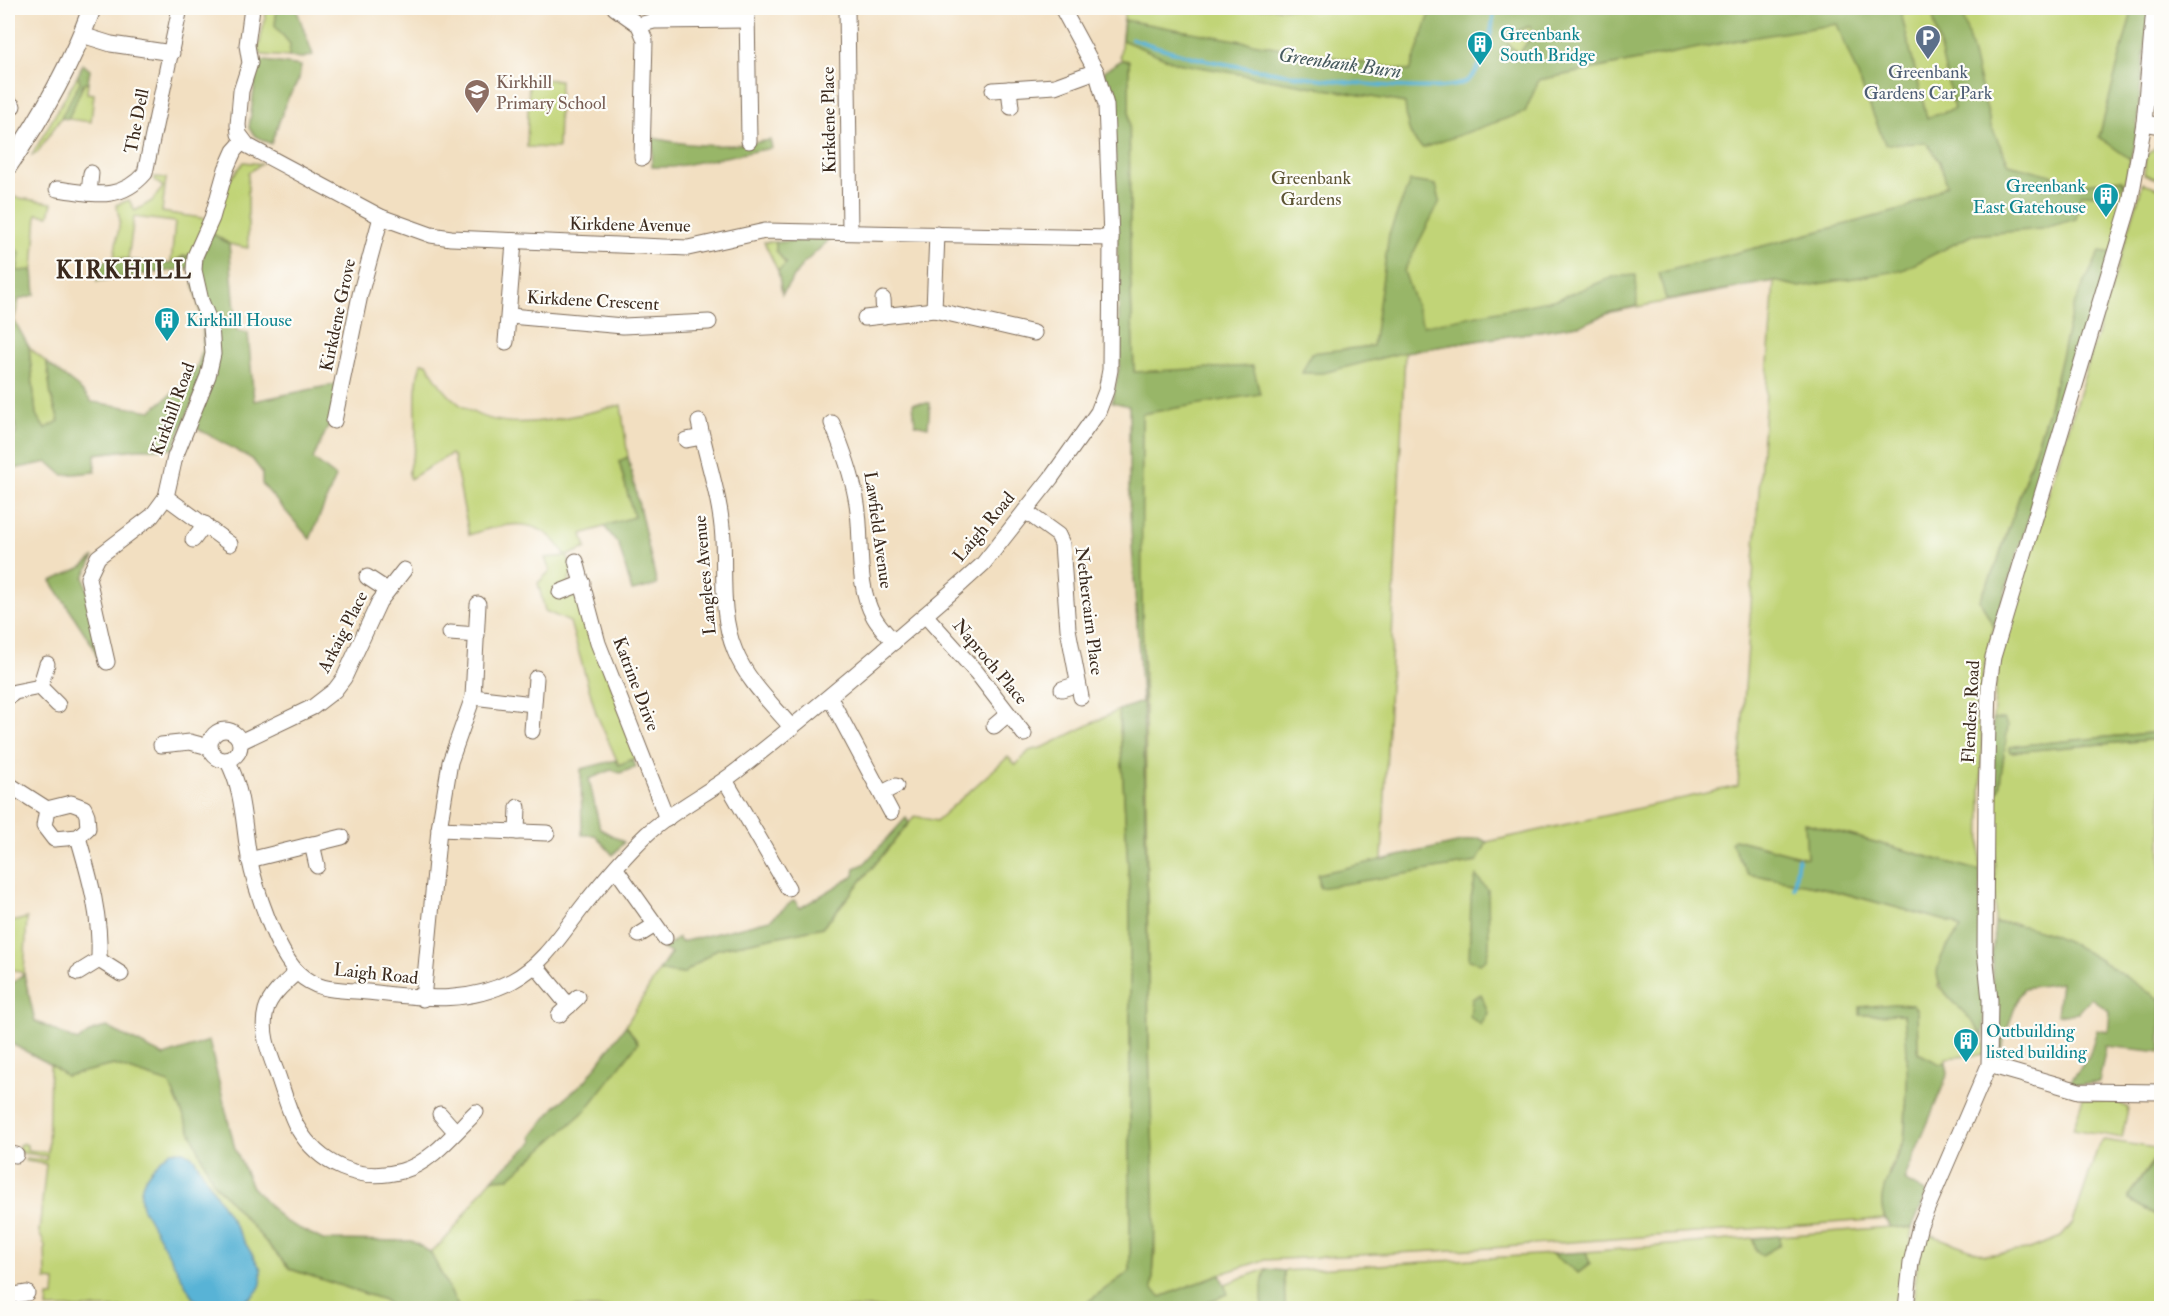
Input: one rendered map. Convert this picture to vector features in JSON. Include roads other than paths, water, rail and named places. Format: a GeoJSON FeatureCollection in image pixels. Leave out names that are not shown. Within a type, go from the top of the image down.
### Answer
{"type":"FeatureCollection","features":[{"type":"Feature","properties":{"kind":"street"},"geometry":{"type":"LineString","coordinates":[[8,166],[40,119],[82,35],[92,8]]}},
{"type":"Feature","properties":{"kind":"street","name":"The Dell"},"geometry":{"type":"LineString","coordinates":[[57,189],[111,195],[129,187],[145,173],[180,8]]}},
{"type":"Feature","properties":{"kind":"street"},"geometry":{"type":"LineString","coordinates":[[243,141],[238,125],[241,91],[250,63],[247,45],[252,8]]}},
{"type":"Feature","properties":{"kind":"street"},"geometry":{"type":"LineString","coordinates":[[615,8],[639,25],[645,40],[642,158]]}},
{"type":"Feature","properties":{"kind":"street","name":"Kirkdene Place"},"geometry":{"type":"LineString","coordinates":[[847,8],[850,231]]}},
{"type":"Feature","properties":{"kind":"street","name":"Laigh Road"},"geometry":{"type":"LineString","coordinates":[[227,760],[240,792],[249,860],[283,954],[297,972],[312,985],[335,991],[365,991],[423,999],[465,998],[513,981],[535,965],[557,944],[591,896],[634,847],[667,819],[725,780],[830,698],[983,564],[1098,412],[1106,391],[1110,370],[1110,238],[1106,105],[1096,71],[1062,8]]}},
{"type":"Feature","properties":{"kind":"street","name":"Flenders Road"},"geometry":{"type":"LineString","coordinates":[[1906,1308],[1911,1263],[1920,1225],[1989,1065],[1990,1000],[1985,952],[1986,804],[1989,685],[1993,657],[2130,203],[2144,123],[2154,8]]}},
{"type":"Feature","properties":{"kind":"street"},"geometry":{"type":"LineString","coordinates":[[639,25],[654,21],[747,14],[749,141]]}},
{"type":"Feature","properties":{"kind":"street"},"geometry":{"type":"LineString","coordinates":[[82,35],[111,44],[172,53]]}},
{"type":"Feature","properties":{"kind":"street"},"geometry":{"type":"LineString","coordinates":[[993,90],[1055,86],[1096,71]]}},
{"type":"Feature","properties":{"kind":"street"},"geometry":{"type":"LineString","coordinates":[[1009,89],[1011,106]]}},
{"type":"Feature","properties":{"kind":"street"},"geometry":{"type":"LineString","coordinates":[[2144,123],[2162,126]]}},
{"type":"Feature","properties":{"kind":"street","name":"Kirkdene Avenue"},"geometry":{"type":"LineString","coordinates":[[243,141],[248,146],[381,217],[431,235],[514,242],[688,248],[765,231],[1110,238]]}},
{"type":"Feature","properties":{"kind":"street","name":"Kirkhill Road"},"geometry":{"type":"LineString","coordinates":[[107,662],[88,578],[98,557],[152,516],[166,497],[176,457],[208,376],[213,354],[212,325],[201,301],[194,270],[195,256],[212,218],[226,168],[234,151],[243,141]]}},
{"type":"Feature","properties":{"kind":"street"},"geometry":{"type":"LineString","coordinates":[[89,193],[91,173]]}},
{"type":"Feature","properties":{"kind":"street","name":"Kirkdene Grove"},"geometry":{"type":"LineString","coordinates":[[342,412],[360,295],[381,217]]}},
{"type":"Feature","properties":{"kind":"street"},"geometry":{"type":"LineString","coordinates":[[934,310],[937,234]]}},
{"type":"Feature","properties":{"kind":"street","name":"Kirkdene Crescent"},"geometry":{"type":"LineString","coordinates":[[506,342],[510,316],[514,242]]}},
{"type":"Feature","properties":{"kind":"street"},"geometry":{"type":"LineString","coordinates":[[883,299],[884,316]]}},
{"type":"Feature","properties":{"kind":"street"},"geometry":{"type":"LineString","coordinates":[[865,318],[934,310],[1026,332],[1023,314]]}},
{"type":"Feature","properties":{"kind":"street","name":"Kirkdene Crescent"},"geometry":{"type":"LineString","coordinates":[[510,316],[623,326],[692,316],[709,322]]}},
{"type":"Feature","properties":{"kind":"street","name":"Lawfield Avenue"},"geometry":{"type":"LineString","coordinates":[[832,423],[850,450],[861,530],[861,567],[868,603],[873,616],[894,642]]}},
{"type":"Feature","properties":{"kind":"street","name":"Langlees Avenue"},"geometry":{"type":"LineString","coordinates":[[686,440],[701,430],[718,498],[723,538],[723,591],[730,639],[746,673],[792,728]]}},
{"type":"Feature","properties":{"kind":"street"},"geometry":{"type":"LineString","coordinates":[[166,497],[230,544]]}},
{"type":"Feature","properties":{"kind":"street","name":"Nethercairn Place"},"geometry":{"type":"LineString","coordinates":[[1024,511],[1058,535],[1062,544],[1068,629],[1080,691],[1062,689]]}},
{"type":"Feature","properties":{"kind":"street"},"geometry":{"type":"LineString","coordinates":[[193,540],[205,524]]}},
{"type":"Feature","properties":{"kind":"street","name":"Katrine Drive"},"geometry":{"type":"LineString","coordinates":[[576,561],[598,643],[667,819]]}},
{"type":"Feature","properties":{"kind":"street","name":"Arkaig Place"},"geometry":{"type":"LineString","coordinates":[[240,742],[313,707],[335,690],[344,678],[387,590],[404,570]]}},
{"type":"Feature","properties":{"kind":"street","name":"Arkaig Place"},"geometry":{"type":"LineString","coordinates":[[367,578],[387,590]]}},
{"type":"Feature","properties":{"kind":"street"},"geometry":{"type":"LineString","coordinates":[[560,592],[583,583]]}},
{"type":"Feature","properties":{"kind":"street"},"geometry":{"type":"LineString","coordinates":[[423,999],[439,829],[450,762],[473,696],[478,604]]}},
{"type":"Feature","properties":{"kind":"street","name":"Naproch Place"},"geometry":{"type":"LineString","coordinates":[[925,615],[1024,734]]}},
{"type":"Feature","properties":{"kind":"street"},"geometry":{"type":"LineString","coordinates":[[450,633],[477,635]]}},
{"type":"Feature","properties":{"kind":"street"},"geometry":{"type":"LineString","coordinates":[[40,687],[47,664]]}},
{"type":"Feature","properties":{"kind":"street"},"geometry":{"type":"LineString","coordinates":[[532,730],[536,678]]}},
{"type":"Feature","properties":{"kind":"street"},"geometry":{"type":"LineString","coordinates":[[8,697],[15,692],[40,687]]}},
{"type":"Feature","properties":{"kind":"street"},"geometry":{"type":"LineString","coordinates":[[40,687],[58,705]]}},
{"type":"Feature","properties":{"kind":"street"},"geometry":{"type":"LineString","coordinates":[[473,696],[533,704]]}},
{"type":"Feature","properties":{"kind":"street"},"geometry":{"type":"LineString","coordinates":[[830,698],[891,812]]}},
{"type":"Feature","properties":{"kind":"street"},"geometry":{"type":"LineString","coordinates":[[994,726],[1008,714]]}},
{"type":"Feature","properties":{"kind":"street"},"geometry":{"type":"LineString","coordinates":[[220,730],[234,733],[240,742],[236,755],[227,760],[214,756],[209,747],[212,737],[220,730]]}},
{"type":"Feature","properties":{"kind":"street"},"geometry":{"type":"LineString","coordinates":[[161,746],[190,742],[209,747]]}},
{"type":"Feature","properties":{"kind":"street"},"geometry":{"type":"LineString","coordinates":[[725,780],[786,870],[788,888]]}},
{"type":"Feature","properties":{"kind":"street"},"geometry":{"type":"LineString","coordinates":[[8,784],[47,809],[71,803],[84,808],[88,828],[78,837],[61,840],[47,834],[43,821],[47,809]]}},
{"type":"Feature","properties":{"kind":"street"},"geometry":{"type":"LineString","coordinates":[[882,793],[896,786]]}},
{"type":"Feature","properties":{"kind":"street"},"geometry":{"type":"LineString","coordinates":[[517,832],[518,807]]}},
{"type":"Feature","properties":{"kind":"street"},"geometry":{"type":"LineString","coordinates":[[439,829],[547,833]]}},
{"type":"Feature","properties":{"kind":"street"},"geometry":{"type":"LineString","coordinates":[[78,837],[96,901],[100,934],[99,960]]}},
{"type":"Feature","properties":{"kind":"street"},"geometry":{"type":"LineString","coordinates":[[249,860],[342,837]]}},
{"type":"Feature","properties":{"kind":"street"},"geometry":{"type":"LineString","coordinates":[[312,844],[316,866]]}},
{"type":"Feature","properties":{"kind":"street"},"geometry":{"type":"LineString","coordinates":[[616,869],[665,938]]}},
{"type":"Feature","properties":{"kind":"street"},"geometry":{"type":"LineString","coordinates":[[639,936],[655,925]]}},
{"type":"Feature","properties":{"kind":"street"},"geometry":{"type":"LineString","coordinates":[[78,973],[99,960]]}},
{"type":"Feature","properties":{"kind":"street"},"geometry":{"type":"LineString","coordinates":[[99,960],[120,974]]}},
{"type":"Feature","properties":{"kind":"street"},"geometry":{"type":"LineString","coordinates":[[535,965],[569,1006]]}},
{"type":"Feature","properties":{"kind":"street"},"geometry":{"type":"LineString","coordinates":[[297,972],[278,990],[266,1008],[263,1029],[297,1126],[323,1158],[341,1168],[364,1174],[404,1171],[422,1161],[476,1112]]}},
{"type":"Feature","properties":{"kind":"street"},"geometry":{"type":"LineString","coordinates":[[1989,1065],[2079,1091],[2162,1092]]}},
{"type":"Feature","properties":{"kind":"street"},"geometry":{"type":"LineString","coordinates":[[440,1114],[456,1131]]}},
{"type":"Feature","properties":{"kind":"street"},"geometry":{"type":"LineString","coordinates":[[8,1296],[27,1293]]}},
{"type":"Feature","properties":{"kind":"water"},"geometry":{"type":"Polygon","coordinates":[[[171,1151],[184,1151],[194,1158],[261,1269],[261,1284],[250,1298],[241,1302],[220,1305],[201,1302],[193,1298],[142,1207],[140,1198],[143,1182],[152,1168],[171,1151]]]}},
{"type":"Feature","properties":{"kind":"waterway","name":"Greenbank Burn"},"geometry":{"type":"LineString","coordinates":[[1132,39],[1193,57],[1249,68],[1376,85],[1446,87],[1465,82],[1478,68],[1490,37],[1494,8]]}},
{"type":"Feature","properties":{"kind":"waterway"},"geometry":{"type":"LineString","coordinates":[[1794,888],[1798,858]]}},
{"type":"Feature","properties":{"kind":"place","name":"Greenbank Gardens Car Park"},"geometry":{"type":"Point","coordinates":[1928,61]}},
{"type":"Feature","properties":{"kind":"place","name":"Greenbank South Bridge"},"geometry":{"type":"Point","coordinates":[1480,67]}},
{"type":"Feature","properties":{"kind":"place","name":"Kirkhill Primary School"},"geometry":{"type":"Point","coordinates":[477,115]}},
{"type":"Feature","properties":{"kind":"place","name":"Greenbank East Gatehouse"},"geometry":{"type":"Point","coordinates":[2106,219]}},
{"type":"Feature","properties":{"kind":"place","name":"Kirkhill House"},"geometry":{"type":"Point","coordinates":[167,343]}},
{"type":"Feature","properties":{"kind":"place","name":"Outbuilding listed building"},"geometry":{"type":"Point","coordinates":[1966,1064]}},
{"type":"Feature","properties":{"kind":"district","name":"KIRKHILL"},"geometry":{"type":"Point","coordinates":[124,270]}},
{"type":"Feature","properties":{"kind":"park label","name":"Greenbank Gardens"},"geometry":{"type":"Point","coordinates":[1311,188]}}]}
